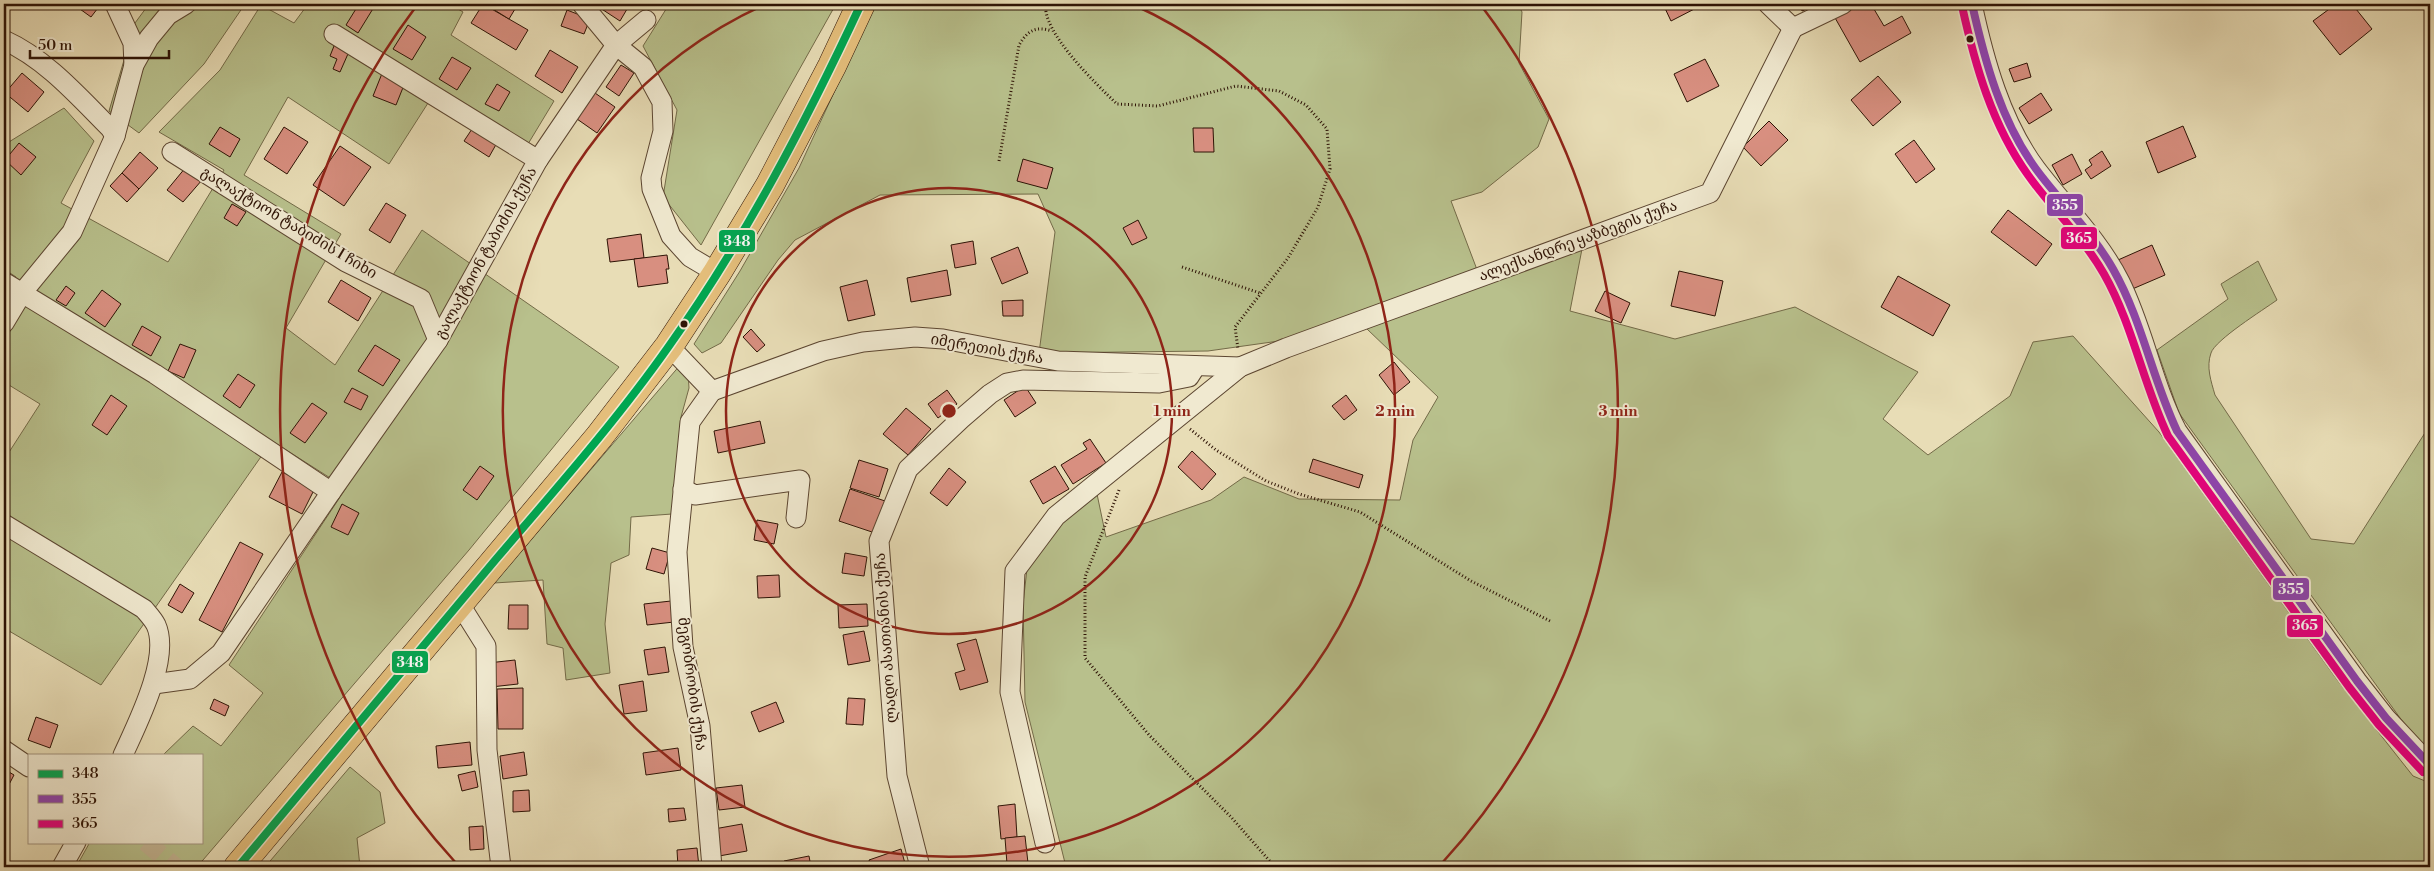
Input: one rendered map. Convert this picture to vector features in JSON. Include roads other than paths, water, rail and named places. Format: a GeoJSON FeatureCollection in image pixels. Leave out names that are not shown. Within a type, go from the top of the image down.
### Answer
{"type":"FeatureCollection","features":[{"type":"Feature","properties":{"kind":"highway"},"geometry":{"type":"LineString","coordinates":[[238,867],[599,437],[669,346],[770,185],[832,66],[861,4]]}},
{"type":"Feature","properties":{"kind":"street"},"geometry":{"type":"LineString","coordinates":[[115,4],[133,43],[134,65]]}},
{"type":"Feature","properties":{"kind":"street"},"geometry":{"type":"LineString","coordinates":[[4,323],[22,293],[72,232],[115,136],[134,65],[149,38],[168,15],[186,4]]}},
{"type":"Feature","properties":{"kind":"street"},"geometry":{"type":"LineString","coordinates":[[582,4],[616,45],[643,67],[662,102],[663,131],[651,178],[652,189],[671,236],[690,257],[717,272]]}},
{"type":"Feature","properties":{"kind":"street"},"geometry":{"type":"LineString","coordinates":[[1768,4],[1793,28],[1843,4]]}},
{"type":"Feature","properties":{"kind":"street"},"geometry":{"type":"LineString","coordinates":[[1972,4],[1999,100],[2010,124],[2035,168],[2091,238],[2120,282],[2131,306],[2165,408],[2177,431],[2357,681],[2386,718],[2430,765]]}},
{"type":"Feature","properties":{"kind":"street","name":"გალაქტიონ ტაბიძის ქუჩა"},"geometry":{"type":"LineString","coordinates":[[154,684],[190,679],[221,653],[330,492],[438,340],[538,160],[616,45],[646,20]]}},
{"type":"Feature","properties":{"kind":"street","name":"ალექსანდრე ყაზბეგის ქუჩა"},"geometry":{"type":"LineString","coordinates":[[1240,367],[1286,348],[1710,193],[1793,28]]}},
{"type":"Feature","properties":{"kind":"street"},"geometry":{"type":"LineString","coordinates":[[334,34],[538,160]]}},
{"type":"Feature","properties":{"kind":"street"},"geometry":{"type":"LineString","coordinates":[[4,40],[19,47],[54,73],[110,128],[115,136]]}},
{"type":"Feature","properties":{"kind":"street","name":"გალაქტიონ ტაბიძის I ჩიხი"},"geometry":{"type":"LineString","coordinates":[[172,152],[346,262],[421,299],[438,340]]}},
{"type":"Feature","properties":{"kind":"street"},"geometry":{"type":"LineString","coordinates":[[4,282],[155,374],[330,492]]}},
{"type":"Feature","properties":{"kind":"street","name":"იმერეთის ქუჩა"},"geometry":{"type":"LineString","coordinates":[[712,391],[823,352],[864,342],[915,337],[943,339],[1058,361],[1240,367]]}},
{"type":"Feature","properties":{"kind":"street"},"geometry":{"type":"LineString","coordinates":[[669,346],[712,391]]}},
{"type":"Feature","properties":{"kind":"street","name":"ლადო ასათიანის ქუჩა"},"geometry":{"type":"LineString","coordinates":[[920,867],[897,776],[879,541],[908,469],[961,418],[990,394],[1008,383],[1023,380],[1094,383],[1168,382],[1189,377],[1196,366]]}},
{"type":"Feature","properties":{"kind":"street"},"geometry":{"type":"LineString","coordinates":[[1045,843],[1010,692],[1015,571],[1056,516],[1240,367]]}},
{"type":"Feature","properties":{"kind":"street","name":"მეგობრობის ქუჩა"},"geometry":{"type":"LineString","coordinates":[[712,391],[690,422],[677,552],[683,647],[700,726],[712,867]]}},
{"type":"Feature","properties":{"kind":"street"},"geometry":{"type":"LineString","coordinates":[[684,489],[695,495],[800,480],[796,518]]}},
{"type":"Feature","properties":{"kind":"street"},"geometry":{"type":"LineString","coordinates":[[4,524],[144,609],[156,625],[159,642],[154,684],[123,754]]}},
{"type":"Feature","properties":{"kind":"street"},"geometry":{"type":"LineString","coordinates":[[459,603],[486,646],[487,750],[501,867]]}},
{"type":"Feature","properties":{"kind":"street"},"geometry":{"type":"LineString","coordinates":[[4,750],[28,766]]}},
{"type":"Feature","properties":{"kind":"street"},"geometry":{"type":"LineString","coordinates":[[62,867],[75,844]]}},
{"type":"Feature","properties":{"kind":"tunnel"},"geometry":{"type":"LineString","coordinates":[[148,844],[175,867]]}}]}
